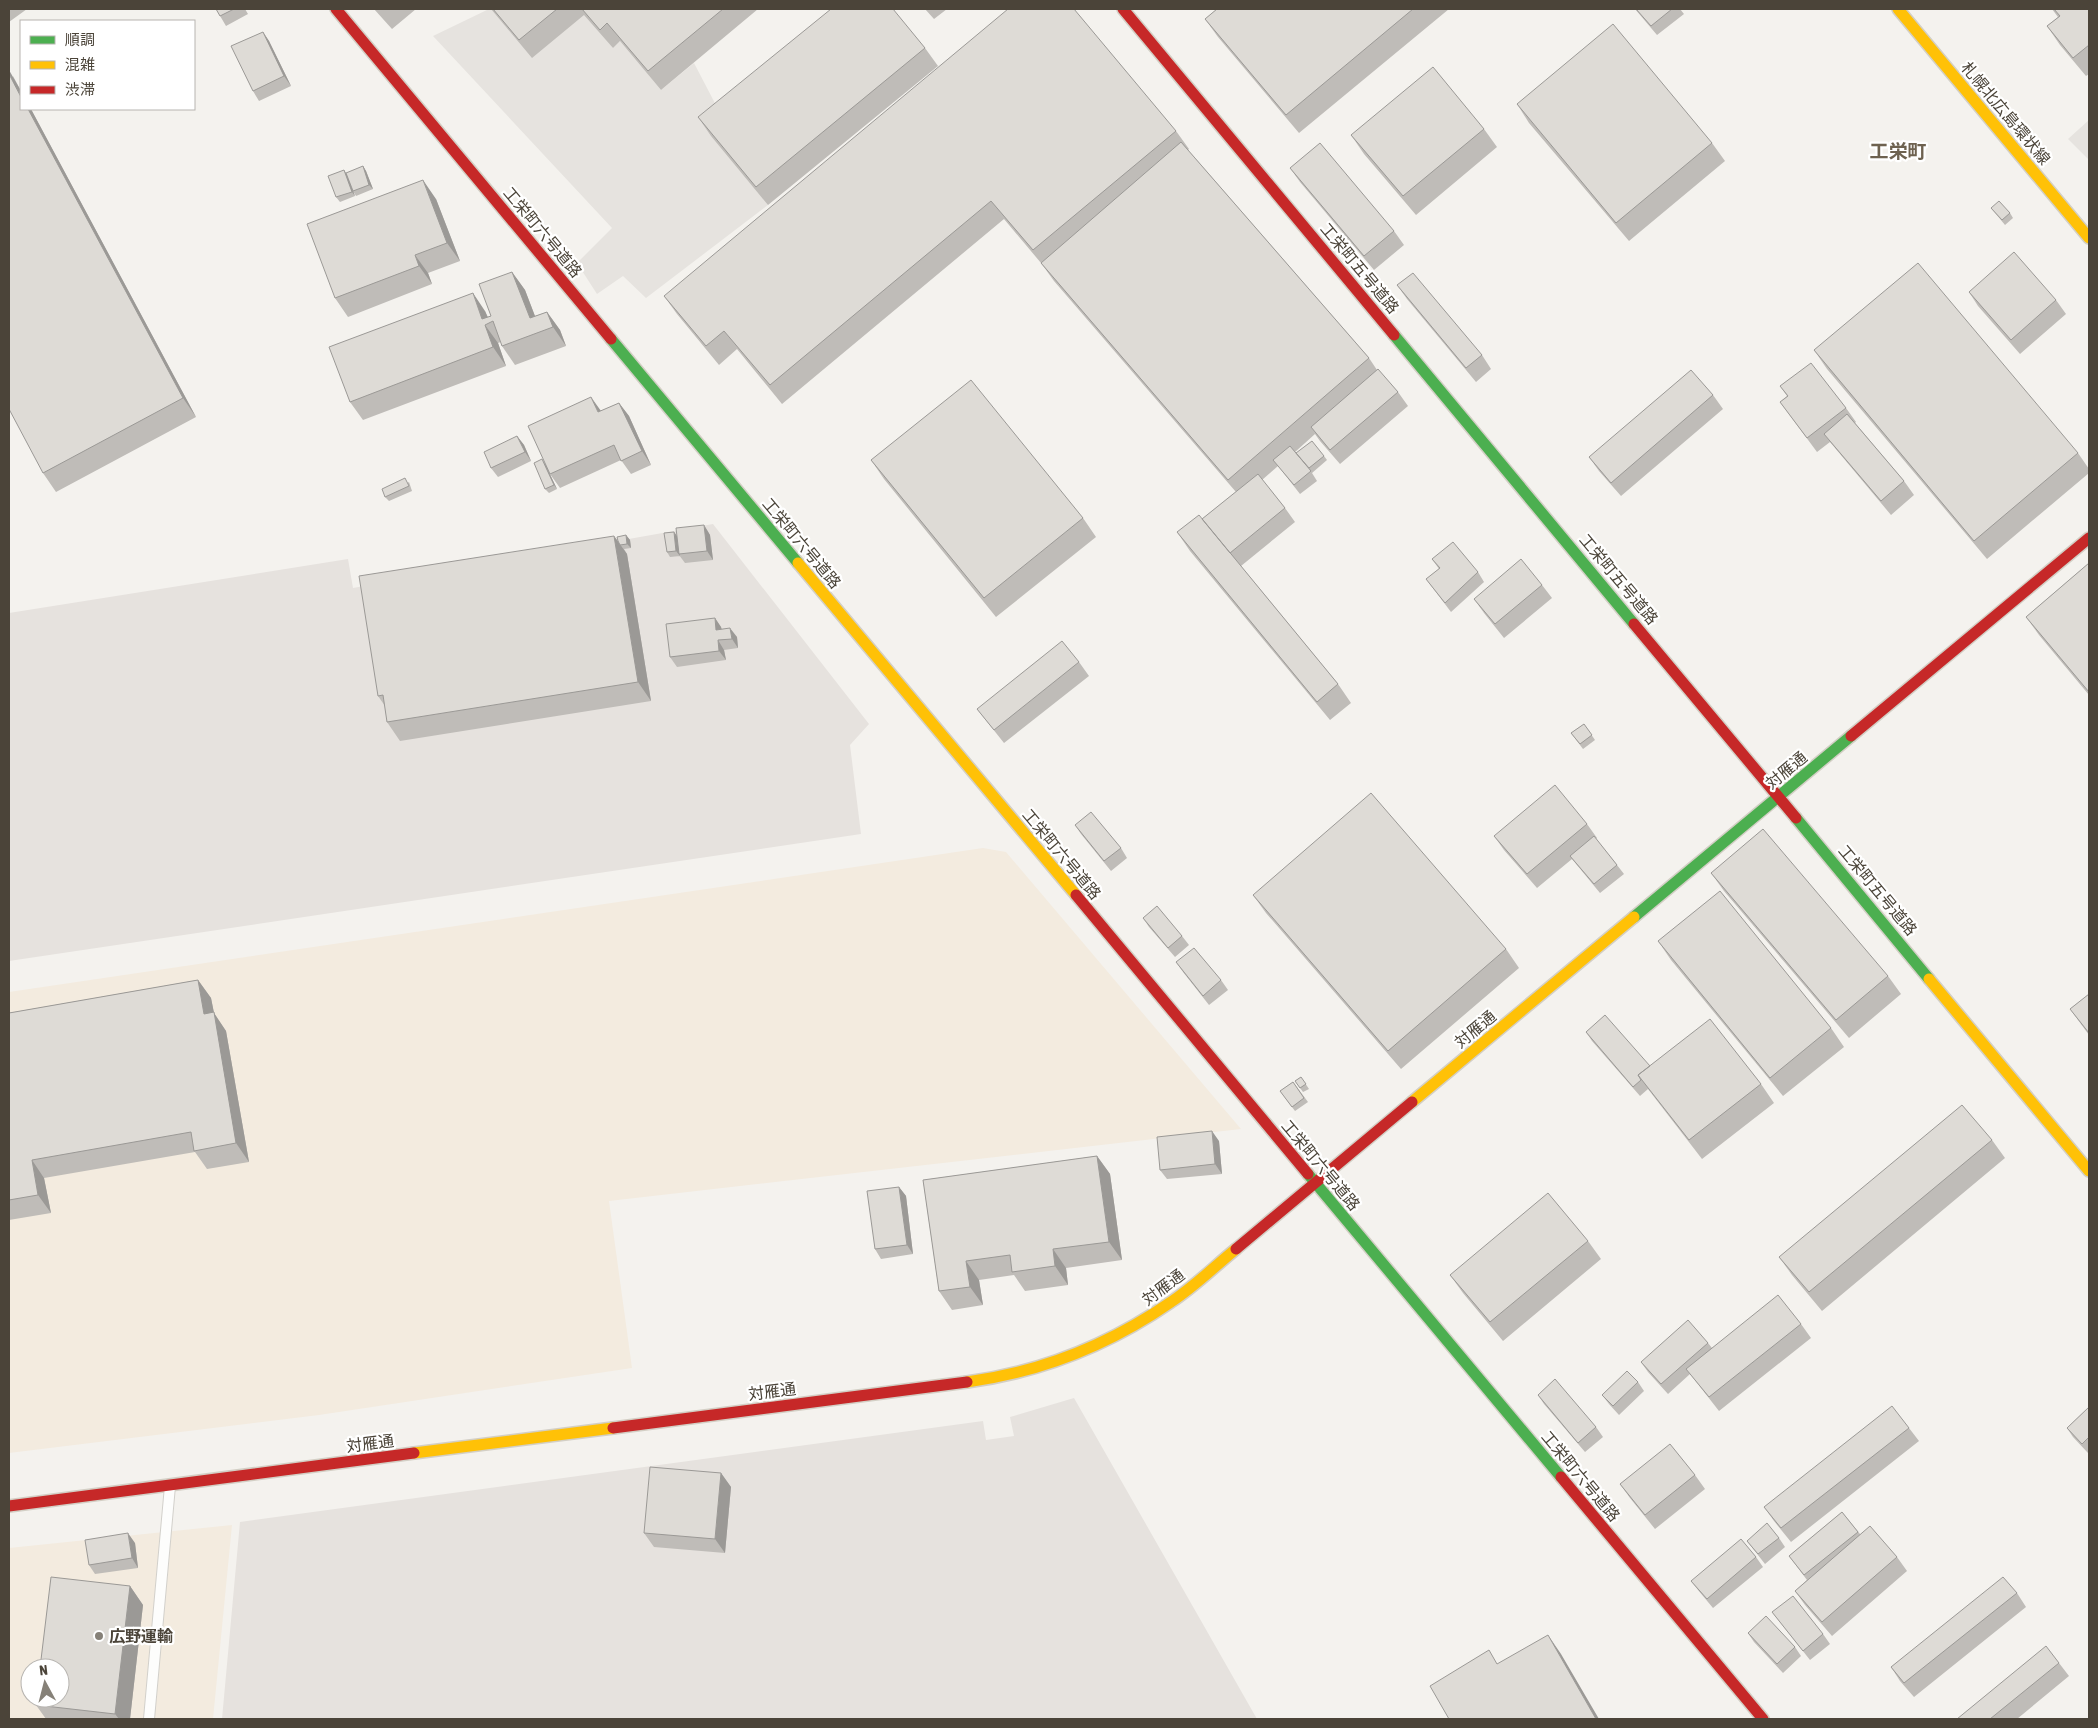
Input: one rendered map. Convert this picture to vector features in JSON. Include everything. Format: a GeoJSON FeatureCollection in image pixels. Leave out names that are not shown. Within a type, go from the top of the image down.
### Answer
{"type":"FeatureCollection","features":[{"type":"Feature","properties":{"kind":"street","name":"工栄町六号道路"},"geometry":{"type":"LineString","coordinates":[[336,9],[1763,1719]]}},
{"type":"Feature","properties":{"kind":"street","name":"工栄町五号道路"},"geometry":{"type":"LineString","coordinates":[[1123,9],[2089,1171]]}},
{"type":"Feature","properties":{"kind":"street","name":"札幌北広島環状線"},"geometry":{"type":"LineString","coordinates":[[1898,9],[2089,238]]}},
{"type":"Feature","properties":{"kind":"street","name":"対雁通"},"geometry":{"type":"LineString","coordinates":[[9,1506],[1002,1377],[1037,1369],[1073,1357],[1141,1324],[1174,1301],[2089,538]]}},
{"type":"Feature","properties":{"kind":"lane"},"geometry":{"type":"LineString","coordinates":[[149,1719],[170,1485]]}},
{"type":"Feature","properties":{"kind":"shaded area"},"geometry":{"type":"Polygon","coordinates":[[[489,9],[584,9],[613,48],[620,41],[661,90],[694,63],[768,205],[646,298],[623,276],[597,294],[577,263],[612,228],[433,36],[489,9]]]}},
{"type":"Feature","properties":{"kind":"shaded area"},"geometry":{"type":"Polygon","coordinates":[[[2089,120],[2089,160],[2068,139],[2089,120]]]}},
{"type":"Feature","properties":{"kind":"shaded area"},"geometry":{"type":"Polygon","coordinates":[[[713,524],[869,724],[850,745],[861,834],[9,961],[9,613],[348,559],[353,588],[713,524]]]}},
{"type":"Feature","properties":{"kind":"shaded area"},"geometry":{"type":"Polygon","coordinates":[[[983,848],[1006,852],[1241,1129],[609,1201],[632,1368],[319,1415],[9,1453],[9,992],[983,848]]]}},
{"type":"Feature","properties":{"kind":"shaded area"},"geometry":{"type":"Polygon","coordinates":[[[1074,1398],[1257,1719],[222,1719],[240,1522],[983,1421],[986,1440],[1014,1436],[1010,1417],[1074,1398]]]}},
{"type":"Feature","properties":{"kind":"shaded area"},"geometry":{"type":"Polygon","coordinates":[[[232,1525],[213,1719],[9,1719],[9,1548],[232,1525]]]}},
{"type":"Feature","properties":{"kind":"building"},"geometry":{"type":"Polygon","coordinates":[[[216,9],[234,9],[220,16],[216,9]]]}},
{"type":"Feature","properties":{"kind":"building"},"geometry":{"type":"Polygon","coordinates":[[[493,9],[557,9],[519,40],[493,9]]]}},
{"type":"Feature","properties":{"kind":"building"},"geometry":{"type":"Polygon","coordinates":[[[582,9],[723,9],[648,71],[607,23],[600,30],[582,9]]]}},
{"type":"Feature","properties":{"kind":"building"},"geometry":{"type":"Polygon","coordinates":[[[831,9],[893,9],[925,48],[756,187],[698,117],[831,9]]]}},
{"type":"Feature","properties":{"kind":"building"},"geometry":{"type":"Polygon","coordinates":[[[1008,9],[1074,9],[1176,131],[1033,250],[991,201],[770,385],[724,331],[706,346],[664,296],[1008,9]]]}},
{"type":"Feature","properties":{"kind":"building"},"geometry":{"type":"Polygon","coordinates":[[[1217,9],[1413,9],[1286,115],[1205,19],[1217,9]]]}},
{"type":"Feature","properties":{"kind":"building"},"geometry":{"type":"Polygon","coordinates":[[[1636,9],[1672,9],[1651,26],[1636,9]]]}},
{"type":"Feature","properties":{"kind":"building"},"geometry":{"type":"Polygon","coordinates":[[[2054,9],[2089,9],[2089,45],[2073,58],[2047,26],[2060,16],[2054,9]]]}},
{"type":"Feature","properties":{"kind":"building"},"geometry":{"type":"Polygon","coordinates":[[[1613,24],[1712,143],[1616,223],[1517,104],[1613,24]]]}},
{"type":"Feature","properties":{"kind":"building"},"geometry":{"type":"Polygon","coordinates":[[[263,32],[284,76],[253,91],[231,46],[263,32]]]}},
{"type":"Feature","properties":{"kind":"building"},"geometry":{"type":"Polygon","coordinates":[[[1433,67],[1484,129],[1403,196],[1351,135],[1433,67]]]}},
{"type":"Feature","properties":{"kind":"building"},"geometry":{"type":"Polygon","coordinates":[[[9,74],[20,95],[20,110],[29,110],[183,398],[43,473],[9,409],[9,74]]]}},
{"type":"Feature","properties":{"kind":"building"},"geometry":{"type":"Polygon","coordinates":[[[1181,142],[1369,358],[1228,480],[1041,263],[1181,142]]]}},
{"type":"Feature","properties":{"kind":"building"},"geometry":{"type":"Polygon","coordinates":[[[1320,143],[1394,231],[1364,256],[1290,168],[1320,143]]]}},
{"type":"Feature","properties":{"kind":"building"},"geometry":{"type":"Polygon","coordinates":[[[363,166],[369,185],[353,191],[346,173],[363,166]]]}},
{"type":"Feature","properties":{"kind":"building"},"geometry":{"type":"Polygon","coordinates":[[[344,170],[352,192],[336,197],[328,176],[344,170]]]}},
{"type":"Feature","properties":{"kind":"building"},"geometry":{"type":"Polygon","coordinates":[[[423,180],[447,243],[415,255],[419,266],[335,298],[307,224],[423,180]]]}},
{"type":"Feature","properties":{"kind":"building"},"geometry":{"type":"Polygon","coordinates":[[[1999,201],[2010,213],[2002,220],[1991,208],[1999,201]]]}},
{"type":"Feature","properties":{"kind":"building"},"geometry":{"type":"Polygon","coordinates":[[[2014,252],[2056,300],[2011,340],[1969,292],[2014,252]]]}},
{"type":"Feature","properties":{"kind":"building"},"geometry":{"type":"Polygon","coordinates":[[[1918,263],[2078,453],[1974,541],[1814,350],[1918,263]]]}},
{"type":"Feature","properties":{"kind":"building"},"geometry":{"type":"Polygon","coordinates":[[[512,272],[530,318],[547,312],[553,327],[502,346],[493,321],[485,325],[493,347],[350,402],[329,347],[473,293],[482,319],[491,316],[479,284],[512,272]]]}},
{"type":"Feature","properties":{"kind":"building"},"geometry":{"type":"Polygon","coordinates":[[[1413,273],[1482,355],[1466,368],[1397,285],[1413,273]]]}},
{"type":"Feature","properties":{"kind":"building"},"geometry":{"type":"Polygon","coordinates":[[[1811,363],[1846,408],[1807,438],[1780,402],[1788,396],[1780,386],[1811,363]]]}},
{"type":"Feature","properties":{"kind":"building"},"geometry":{"type":"Polygon","coordinates":[[[1378,369],[1398,392],[1330,450],[1311,427],[1378,369]]]}},
{"type":"Feature","properties":{"kind":"building"},"geometry":{"type":"Polygon","coordinates":[[[1691,370],[1713,395],[1611,483],[1589,457],[1691,370]]]}},
{"type":"Feature","properties":{"kind":"building"},"geometry":{"type":"Polygon","coordinates":[[[971,380],[1083,518],[984,598],[871,460],[971,380]]]}},
{"type":"Feature","properties":{"kind":"building"},"geometry":{"type":"Polygon","coordinates":[[[591,397],[598,412],[619,403],[642,451],[621,461],[614,445],[550,474],[528,426],[591,397]]]}},
{"type":"Feature","properties":{"kind":"building"},"geometry":{"type":"Polygon","coordinates":[[[1847,414],[1904,481],[1881,501],[1824,434],[1847,414]]]}},
{"type":"Feature","properties":{"kind":"building"},"geometry":{"type":"Polygon","coordinates":[[[517,436],[525,452],[491,468],[484,452],[517,436]]]}},
{"type":"Feature","properties":{"kind":"building"},"geometry":{"type":"Polygon","coordinates":[[[1312,441],[1324,456],[1309,468],[1296,453],[1312,441]]]}},
{"type":"Feature","properties":{"kind":"building"},"geometry":{"type":"Polygon","coordinates":[[[1290,446],[1311,471],[1294,485],[1273,460],[1290,446]]]}},
{"type":"Feature","properties":{"kind":"building"},"geometry":{"type":"Polygon","coordinates":[[[542,459],[554,485],[545,489],[534,463],[542,459]]]}},
{"type":"Feature","properties":{"kind":"building"},"geometry":{"type":"Polygon","coordinates":[[[1258,474],[1285,508],[1230,553],[1202,519],[1258,474]]]}},
{"type":"Feature","properties":{"kind":"building"},"geometry":{"type":"Polygon","coordinates":[[[405,478],[409,486],[385,497],[382,489],[405,478]]]}},
{"type":"Feature","properties":{"kind":"building"},"geometry":{"type":"Polygon","coordinates":[[[1199,515],[1338,684],[1317,702],[1177,532],[1199,515]]]}},
{"type":"Feature","properties":{"kind":"building"},"geometry":{"type":"Polygon","coordinates":[[[704,525],[707,551],[679,554],[676,528],[704,525]]]}},
{"type":"Feature","properties":{"kind":"building"},"geometry":{"type":"Polygon","coordinates":[[[674,532],[676,551],[667,552],[664,533],[674,532]]]}},
{"type":"Feature","properties":{"kind":"building"},"geometry":{"type":"Polygon","coordinates":[[[626,535],[627,544],[620,545],[617,537],[626,535]]]}},
{"type":"Feature","properties":{"kind":"building"},"geometry":{"type":"Polygon","coordinates":[[[614,536],[638,682],[387,722],[383,695],[378,696],[359,576],[614,536]]]}},
{"type":"Feature","properties":{"kind":"building"},"geometry":{"type":"Polygon","coordinates":[[[1453,542],[1478,572],[1445,603],[1426,579],[1440,568],[1432,559],[1453,542]]]}},
{"type":"Feature","properties":{"kind":"building"},"geometry":{"type":"Polygon","coordinates":[[[1521,559],[1542,585],[1495,624],[1474,599],[1521,559]]]}},
{"type":"Feature","properties":{"kind":"building"},"geometry":{"type":"Polygon","coordinates":[[[2089,563],[2089,692],[2026,617],[2089,563]]]}},
{"type":"Feature","properties":{"kind":"building"},"geometry":{"type":"Polygon","coordinates":[[[715,618],[716,630],[730,628],[732,639],[718,640],[719,651],[670,657],[666,624],[715,618]]]}},
{"type":"Feature","properties":{"kind":"building"},"geometry":{"type":"Polygon","coordinates":[[[1062,641],[1079,662],[994,730],[977,709],[1062,641]]]}},
{"type":"Feature","properties":{"kind":"building"},"geometry":{"type":"Polygon","coordinates":[[[1584,724],[1592,735],[1580,744],[1571,733],[1584,724]]]}},
{"type":"Feature","properties":{"kind":"building"},"geometry":{"type":"Polygon","coordinates":[[[1555,785],[1587,824],[1527,874],[1494,836],[1555,785]]]}},
{"type":"Feature","properties":{"kind":"building"},"geometry":{"type":"Polygon","coordinates":[[[1371,793],[1506,949],[1388,1051],[1253,895],[1371,793]]]}},
{"type":"Feature","properties":{"kind":"building"},"geometry":{"type":"Polygon","coordinates":[[[1091,812],[1121,848],[1104,861],[1075,825],[1091,812]]]}},
{"type":"Feature","properties":{"kind":"building"},"geometry":{"type":"Polygon","coordinates":[[[1763,829],[1888,976],[1836,1020],[1711,873],[1763,829]]]}},
{"type":"Feature","properties":{"kind":"building"},"geometry":{"type":"Polygon","coordinates":[[[1594,836],[1617,865],[1594,884],[1570,856],[1594,836]]]}},
{"type":"Feature","properties":{"kind":"building"},"geometry":{"type":"Polygon","coordinates":[[[1720,891],[1831,1028],[1770,1078],[1658,941],[1720,891]]]}},
{"type":"Feature","properties":{"kind":"building"},"geometry":{"type":"Polygon","coordinates":[[[1157,906],[1182,936],[1168,948],[1143,918],[1157,906]]]}},
{"type":"Feature","properties":{"kind":"building"},"geometry":{"type":"Polygon","coordinates":[[[1194,948],[1221,980],[1203,996],[1176,962],[1194,948]]]}},
{"type":"Feature","properties":{"kind":"building"},"geometry":{"type":"Polygon","coordinates":[[[198,980],[204,1014],[214,1012],[236,1143],[194,1151],[191,1132],[32,1160],[38,1195],[9,1200],[9,1013],[198,980]]]}},
{"type":"Feature","properties":{"kind":"building"},"geometry":{"type":"Polygon","coordinates":[[[2089,994],[2089,1033],[2070,1009],[2089,994]]]}},
{"type":"Feature","properties":{"kind":"building"},"geometry":{"type":"Polygon","coordinates":[[[1605,1015],[1650,1066],[1638,1075],[1641,1080],[1633,1087],[1586,1032],[1605,1015]]]}},
{"type":"Feature","properties":{"kind":"building"},"geometry":{"type":"Polygon","coordinates":[[[1710,1019],[1761,1084],[1689,1140],[1638,1075],[1710,1019]]]}},
{"type":"Feature","properties":{"kind":"building"},"geometry":{"type":"Polygon","coordinates":[[[1301,1077],[1306,1084],[1300,1088],[1295,1081],[1301,1077]]]}},
{"type":"Feature","properties":{"kind":"building"},"geometry":{"type":"Polygon","coordinates":[[[1293,1082],[1304,1098],[1292,1107],[1280,1091],[1293,1082]]]}},
{"type":"Feature","properties":{"kind":"building"},"geometry":{"type":"Polygon","coordinates":[[[1962,1105],[1992,1140],[1809,1292],[1779,1257],[1962,1105]]]}},
{"type":"Feature","properties":{"kind":"building"},"geometry":{"type":"Polygon","coordinates":[[[1212,1131],[1215,1164],[1160,1170],[1157,1137],[1212,1131]]]}},
{"type":"Feature","properties":{"kind":"building"},"geometry":{"type":"Polygon","coordinates":[[[1097,1156],[1109,1242],[1053,1249],[1055,1266],[1012,1272],[1010,1255],[966,1261],[970,1287],[939,1291],[923,1180],[1097,1156]]]}},
{"type":"Feature","properties":{"kind":"building"},"geometry":{"type":"Polygon","coordinates":[[[899,1187],[907,1245],[875,1249],[867,1191],[899,1187]]]}},
{"type":"Feature","properties":{"kind":"building"},"geometry":{"type":"Polygon","coordinates":[[[1548,1193],[1588,1241],[1490,1322],[1450,1275],[1548,1193]]]}},
{"type":"Feature","properties":{"kind":"building"},"geometry":{"type":"Polygon","coordinates":[[[1778,1295],[1801,1324],[1709,1397],[1686,1369],[1778,1295]]]}},
{"type":"Feature","properties":{"kind":"building"},"geometry":{"type":"Polygon","coordinates":[[[1688,1320],[1708,1343],[1661,1384],[1641,1362],[1688,1320]]]}},
{"type":"Feature","properties":{"kind":"building"},"geometry":{"type":"Polygon","coordinates":[[[1627,1371],[1638,1382],[1613,1406],[1602,1395],[1627,1371]]]}},
{"type":"Feature","properties":{"kind":"building"},"geometry":{"type":"Polygon","coordinates":[[[1555,1379],[1596,1427],[1578,1443],[1538,1395],[1555,1379]]]}},
{"type":"Feature","properties":{"kind":"building"},"geometry":{"type":"Polygon","coordinates":[[[1892,1406],[1909,1428],[1781,1528],[1764,1507],[1892,1406]]]}},
{"type":"Feature","properties":{"kind":"building"},"geometry":{"type":"Polygon","coordinates":[[[2089,1407],[2089,1437],[2082,1444],[2067,1428],[2089,1407]]]}},
{"type":"Feature","properties":{"kind":"building"},"geometry":{"type":"Polygon","coordinates":[[[1670,1444],[1695,1475],[1645,1515],[1620,1484],[1670,1444]]]}},
{"type":"Feature","properties":{"kind":"building"},"geometry":{"type":"Polygon","coordinates":[[[650,1467],[721,1473],[715,1539],[644,1533],[650,1467]]]}},
{"type":"Feature","properties":{"kind":"building"},"geometry":{"type":"Polygon","coordinates":[[[1842,1512],[1858,1532],[1804,1575],[1789,1556],[1842,1512]]]}},
{"type":"Feature","properties":{"kind":"building"},"geometry":{"type":"Polygon","coordinates":[[[1767,1523],[1779,1538],[1758,1554],[1747,1541],[1767,1523]]]}},
{"type":"Feature","properties":{"kind":"building"},"geometry":{"type":"Polygon","coordinates":[[[1870,1526],[1897,1557],[1822,1622],[1795,1591],[1870,1526]]]}},
{"type":"Feature","properties":{"kind":"building"},"geometry":{"type":"Polygon","coordinates":[[[128,1533],[132,1558],[89,1565],[85,1540],[128,1533]]]}},
{"type":"Feature","properties":{"kind":"building"},"geometry":{"type":"Polygon","coordinates":[[[1741,1539],[1756,1557],[1707,1599],[1691,1581],[1741,1539]]]}},
{"type":"Feature","properties":{"kind":"building","name":"広野運輸"},"geometry":{"type":"Polygon","coordinates":[[[51,1577],[130,1586],[115,1714],[62,1708],[70,1708],[70,1658],[41,1658],[51,1577]]]}},
{"type":"Feature","properties":{"kind":"building"},"geometry":{"type":"Polygon","coordinates":[[[2003,1577],[2017,1593],[1904,1683],[1891,1667],[2003,1577]]]}},
{"type":"Feature","properties":{"kind":"building"},"geometry":{"type":"Polygon","coordinates":[[[1793,1596],[1823,1634],[1803,1651],[1772,1612],[1793,1596]]]}},
{"type":"Feature","properties":{"kind":"building"},"geometry":{"type":"Polygon","coordinates":[[[1766,1616],[1795,1647],[1777,1664],[1748,1633],[1766,1616]]]}},
{"type":"Feature","properties":{"kind":"building"},"geometry":{"type":"Polygon","coordinates":[[[1548,1635],[1596,1719],[1449,1719],[1430,1686],[1489,1650],[1497,1664],[1548,1635]]]}},
{"type":"Feature","properties":{"kind":"building"},"geometry":{"type":"Polygon","coordinates":[[[2046,1646],[2059,1663],[1990,1719],[1957,1719],[2046,1646]]]}},
{"type":"Feature","properties":{"kind":"traffic: fast"},"geometry":{"type":"LineString","coordinates":[[1394,335],[1634,624]]}},
{"type":"Feature","properties":{"kind":"traffic: fast"},"geometry":{"type":"LineString","coordinates":[[611,339],[798,563]]}},
{"type":"Feature","properties":{"kind":"traffic: fast"},"geometry":{"type":"LineString","coordinates":[[1634,917],[1851,736]]}},
{"type":"Feature","properties":{"kind":"traffic: fast"},"geometry":{"type":"LineString","coordinates":[[1796,818],[1929,979]]}},
{"type":"Feature","properties":{"kind":"traffic: fast"},"geometry":{"type":"LineString","coordinates":[[1308,1174],[1561,1477]]}},
{"type":"Feature","properties":{"kind":"traffic: slow"},"geometry":{"type":"LineString","coordinates":[[1898,9],[2089,238]]}},
{"type":"Feature","properties":{"kind":"traffic: slow"},"geometry":{"type":"LineString","coordinates":[[798,563],[1076,895]]}},
{"type":"Feature","properties":{"kind":"traffic: slow"},"geometry":{"type":"LineString","coordinates":[[1412,1102],[1634,917]]}},
{"type":"Feature","properties":{"kind":"traffic: slow"},"geometry":{"type":"LineString","coordinates":[[1929,979],[2089,1171]]}},
{"type":"Feature","properties":{"kind":"traffic: slow"},"geometry":{"type":"LineString","coordinates":[[967,1382],[1048,1364],[1099,1344],[1147,1317],[1179,1296],[1236,1249]]}},
{"type":"Feature","properties":{"kind":"traffic: slow"},"geometry":{"type":"LineString","coordinates":[[414,1453],[613,1428]]}},
{"type":"Feature","properties":{"kind":"traffic: jam"},"geometry":{"type":"LineString","coordinates":[[336,9],[611,339]]}},
{"type":"Feature","properties":{"kind":"traffic: jam"},"geometry":{"type":"LineString","coordinates":[[1123,9],[1394,335]]}},
{"type":"Feature","properties":{"kind":"traffic: jam"},"geometry":{"type":"LineString","coordinates":[[1851,736],[2089,538]]}},
{"type":"Feature","properties":{"kind":"traffic: jam"},"geometry":{"type":"LineString","coordinates":[[1634,624],[1796,818]]}},
{"type":"Feature","properties":{"kind":"traffic: jam"},"geometry":{"type":"LineString","coordinates":[[1076,895],[1308,1174]]}},
{"type":"Feature","properties":{"kind":"traffic: jam"},"geometry":{"type":"LineString","coordinates":[[1236,1249],[1412,1102]]}},
{"type":"Feature","properties":{"kind":"traffic: jam"},"geometry":{"type":"LineString","coordinates":[[613,1428],[967,1382]]}},
{"type":"Feature","properties":{"kind":"traffic: jam"},"geometry":{"type":"LineString","coordinates":[[9,1506],[414,1453]]}},
{"type":"Feature","properties":{"kind":"traffic: jam"},"geometry":{"type":"LineString","coordinates":[[1561,1477],[1763,1719]]}},
{"type":"Feature","properties":{"kind":"place","name":"広野運輸"},"geometry":{"type":"Point","coordinates":[99,1636]}},
{"type":"Feature","properties":{"kind":"district","name":"工栄町"},"geometry":{"type":"Point","coordinates":[1898,151]}}]}
